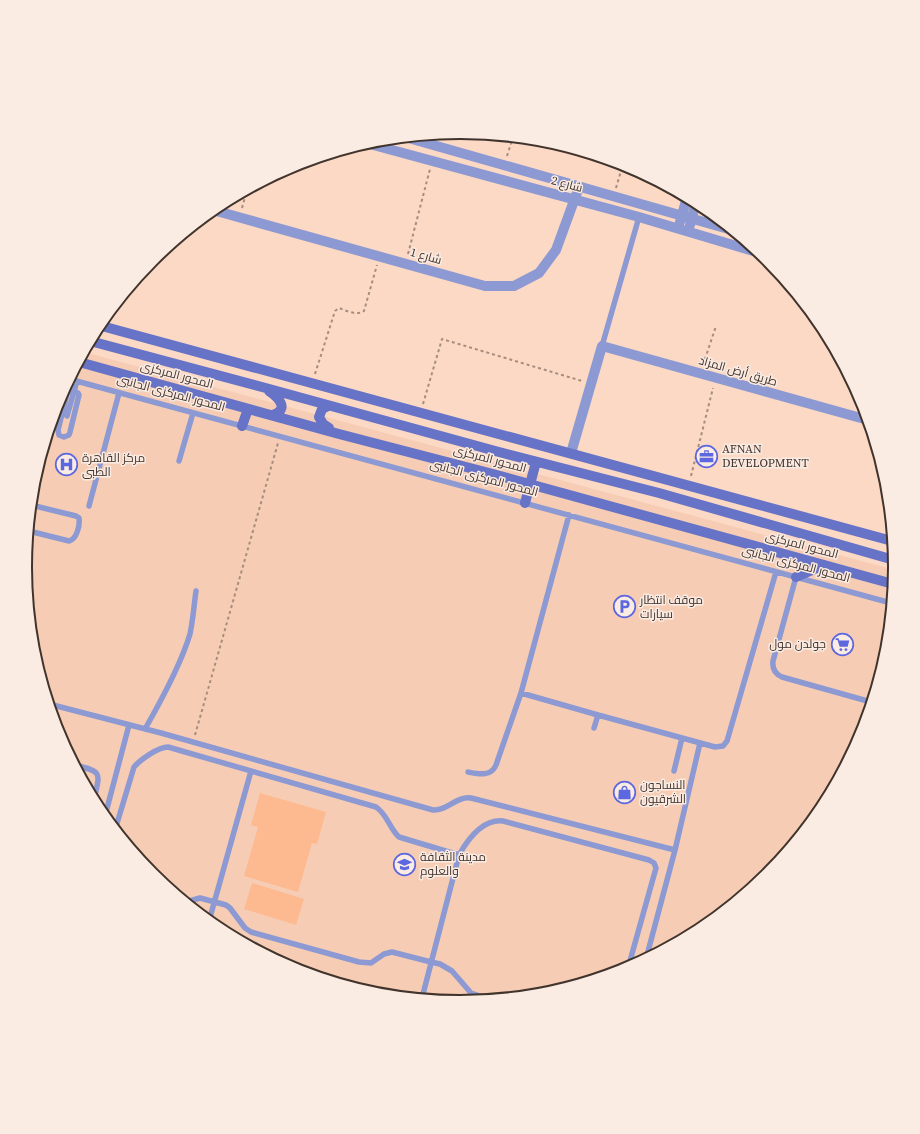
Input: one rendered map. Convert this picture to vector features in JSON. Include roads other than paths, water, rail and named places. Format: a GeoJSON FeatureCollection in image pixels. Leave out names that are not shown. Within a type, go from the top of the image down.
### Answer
{"type":"FeatureCollection","features":[{"type":"Feature","properties":{"kind":"main road"},"geometry":{"type":"LineString","coordinates":[[105,327],[887,540]]}},
{"type":"Feature","properties":{"kind":"main road","name":"المحور المركزى"},"geometry":{"type":"LineString","coordinates":[[96,342],[536,462],[666,495],[888,558]]}},
{"type":"Feature","properties":{"kind":"main road","name":"المحور المركزى"},"geometry":{"type":"LineString","coordinates":[[84,363],[887,582]]}},
{"type":"Feature","properties":{"kind":"main road"},"geometry":{"type":"LineString","coordinates":[[262,387],[276,395],[281,402],[278,412],[273,415]]}},
{"type":"Feature","properties":{"kind":"main road"},"geometry":{"type":"LineString","coordinates":[[328,406],[320,412],[319,420],[339,434]]}},
{"type":"Feature","properties":{"kind":"main road"},"geometry":{"type":"LineString","coordinates":[[242,426],[248,409]]}},
{"type":"Feature","properties":{"kind":"main road"},"geometry":{"type":"LineString","coordinates":[[524,503],[536,462]]}},
{"type":"Feature","properties":{"kind":"main road"},"geometry":{"type":"LineString","coordinates":[[666,495],[685,484]]}},
{"type":"Feature","properties":{"kind":"main road"},"geometry":{"type":"LineString","coordinates":[[796,577],[824,565]]}},
{"type":"Feature","properties":{"kind":"street","name":"شارع 2"},"geometry":{"type":"LineString","coordinates":[[420,141],[721,227]]}},
{"type":"Feature","properties":{"kind":"street","name":"شارع 2"},"geometry":{"type":"LineString","coordinates":[[380,147],[639,217],[746,249]]}},
{"type":"Feature","properties":{"kind":"street","name":"شارع 1"},"geometry":{"type":"LineString","coordinates":[[221,212],[485,286],[514,286],[539,273],[556,250],[579,187]]}},
{"type":"Feature","properties":{"kind":"street"},"geometry":{"type":"LineString","coordinates":[[683,230],[687,204]]}},
{"type":"Feature","properties":{"kind":"street"},"geometry":{"type":"LineString","coordinates":[[686,217],[692,207]]}},
{"type":"Feature","properties":{"kind":"street"},"geometry":{"type":"LineString","coordinates":[[571,453],[602,346]]}},
{"type":"Feature","properties":{"kind":"street","name":"طريق أرض المزاد"},"geometry":{"type":"LineString","coordinates":[[602,346],[861,418]]}},
{"type":"Feature","properties":{"kind":"lane"},"geometry":{"type":"LineString","coordinates":[[602,346],[639,217]]}},
{"type":"Feature","properties":{"kind":"lane"},"geometry":{"type":"LineString","coordinates":[[68,416],[77,381]]}},
{"type":"Feature","properties":{"kind":"lane","name":"المحور المركزى الجانبى"},"geometry":{"type":"LineString","coordinates":[[77,381],[886,601]]}},
{"type":"Feature","properties":{"kind":"lane"},"geometry":{"type":"LineString","coordinates":[[64,405],[58,430],[59,435],[67,436],[70,432],[79,395],[74,391],[70,391]]}},
{"type":"Feature","properties":{"kind":"lane"},"geometry":{"type":"LineString","coordinates":[[89,506],[119,393]]}},
{"type":"Feature","properties":{"kind":"lane"},"geometry":{"type":"LineString","coordinates":[[179,461],[193,412]]}},
{"type":"Feature","properties":{"kind":"lane"},"geometry":{"type":"LineString","coordinates":[[34,532],[69,541],[74,539],[79,522],[79,518],[76,516],[37,506]]}},
{"type":"Feature","properties":{"kind":"lane"},"geometry":{"type":"LineString","coordinates":[[468,772],[486,774],[495,768],[520,693],[569,515]]}},
{"type":"Feature","properties":{"kind":"lane"},"geometry":{"type":"LineString","coordinates":[[520,693],[598,716],[700,743],[718,747],[723,746],[727,741],[776,572]]}},
{"type":"Feature","properties":{"kind":"lane"},"geometry":{"type":"LineString","coordinates":[[796,577],[773,661],[774,670],[782,677],[866,700]]}},
{"type":"Feature","properties":{"kind":"lane"},"geometry":{"type":"LineString","coordinates":[[145,729],[157,708],[185,647],[190,633],[196,591]]}},
{"type":"Feature","properties":{"kind":"lane"},"geometry":{"type":"LineString","coordinates":[[55,706],[193,742],[433,810],[439,810],[463,798],[471,798],[675,850]]}},
{"type":"Feature","properties":{"kind":"lane"},"geometry":{"type":"LineString","coordinates":[[594,728],[598,716]]}},
{"type":"Feature","properties":{"kind":"lane"},"geometry":{"type":"LineString","coordinates":[[107,809],[129,725]]}},
{"type":"Feature","properties":{"kind":"lane"},"geometry":{"type":"LineString","coordinates":[[674,771],[682,738]]}},
{"type":"Feature","properties":{"kind":"lane"},"geometry":{"type":"LineString","coordinates":[[648,951],[675,850],[700,743]]}},
{"type":"Feature","properties":{"kind":"lane"},"geometry":{"type":"LineString","coordinates":[[117,824],[134,767],[161,748],[171,748],[376,807],[381,811],[399,837],[459,855]]}},
{"type":"Feature","properties":{"kind":"lane"},"geometry":{"type":"LineString","coordinates":[[82,767],[93,770],[97,775],[98,781],[96,792]]}},
{"type":"Feature","properties":{"kind":"lane"},"geometry":{"type":"LineString","coordinates":[[211,915],[251,771]]}},
{"type":"Feature","properties":{"kind":"lane"},"geometry":{"type":"LineString","coordinates":[[423,993],[459,855],[471,837],[488,824],[498,820],[652,861],[656,865],[630,959]]}},
{"type":"Feature","properties":{"kind":"lane"},"geometry":{"type":"LineString","coordinates":[[191,900],[200,898],[230,908],[245,928],[251,932],[363,963],[371,962],[384,954],[392,952],[440,964],[452,971],[470,993],[475,994]]}},
{"type":"Feature","properties":{"kind":"place","name":"AFNAN DEVELOPMENT"},"geometry":{"type":"Point","coordinates":[707,456]}},
{"type":"Feature","properties":{"kind":"place","name":"مركز القاهرة الطبى"},"geometry":{"type":"Point","coordinates":[67,465]}},
{"type":"Feature","properties":{"kind":"place","name":"موقف انتظار سيارات"},"geometry":{"type":"Point","coordinates":[625,607]}},
{"type":"Feature","properties":{"kind":"place","name":"جولدن مول"},"geometry":{"type":"Point","coordinates":[842,644]}},
{"type":"Feature","properties":{"kind":"place","name":"النساجون الشرقيون"},"geometry":{"type":"Point","coordinates":[625,792]}},
{"type":"Feature","properties":{"kind":"place","name":"مدينة الثقافة والعلوم"},"geometry":{"type":"Point","coordinates":[405,864]}}]}
